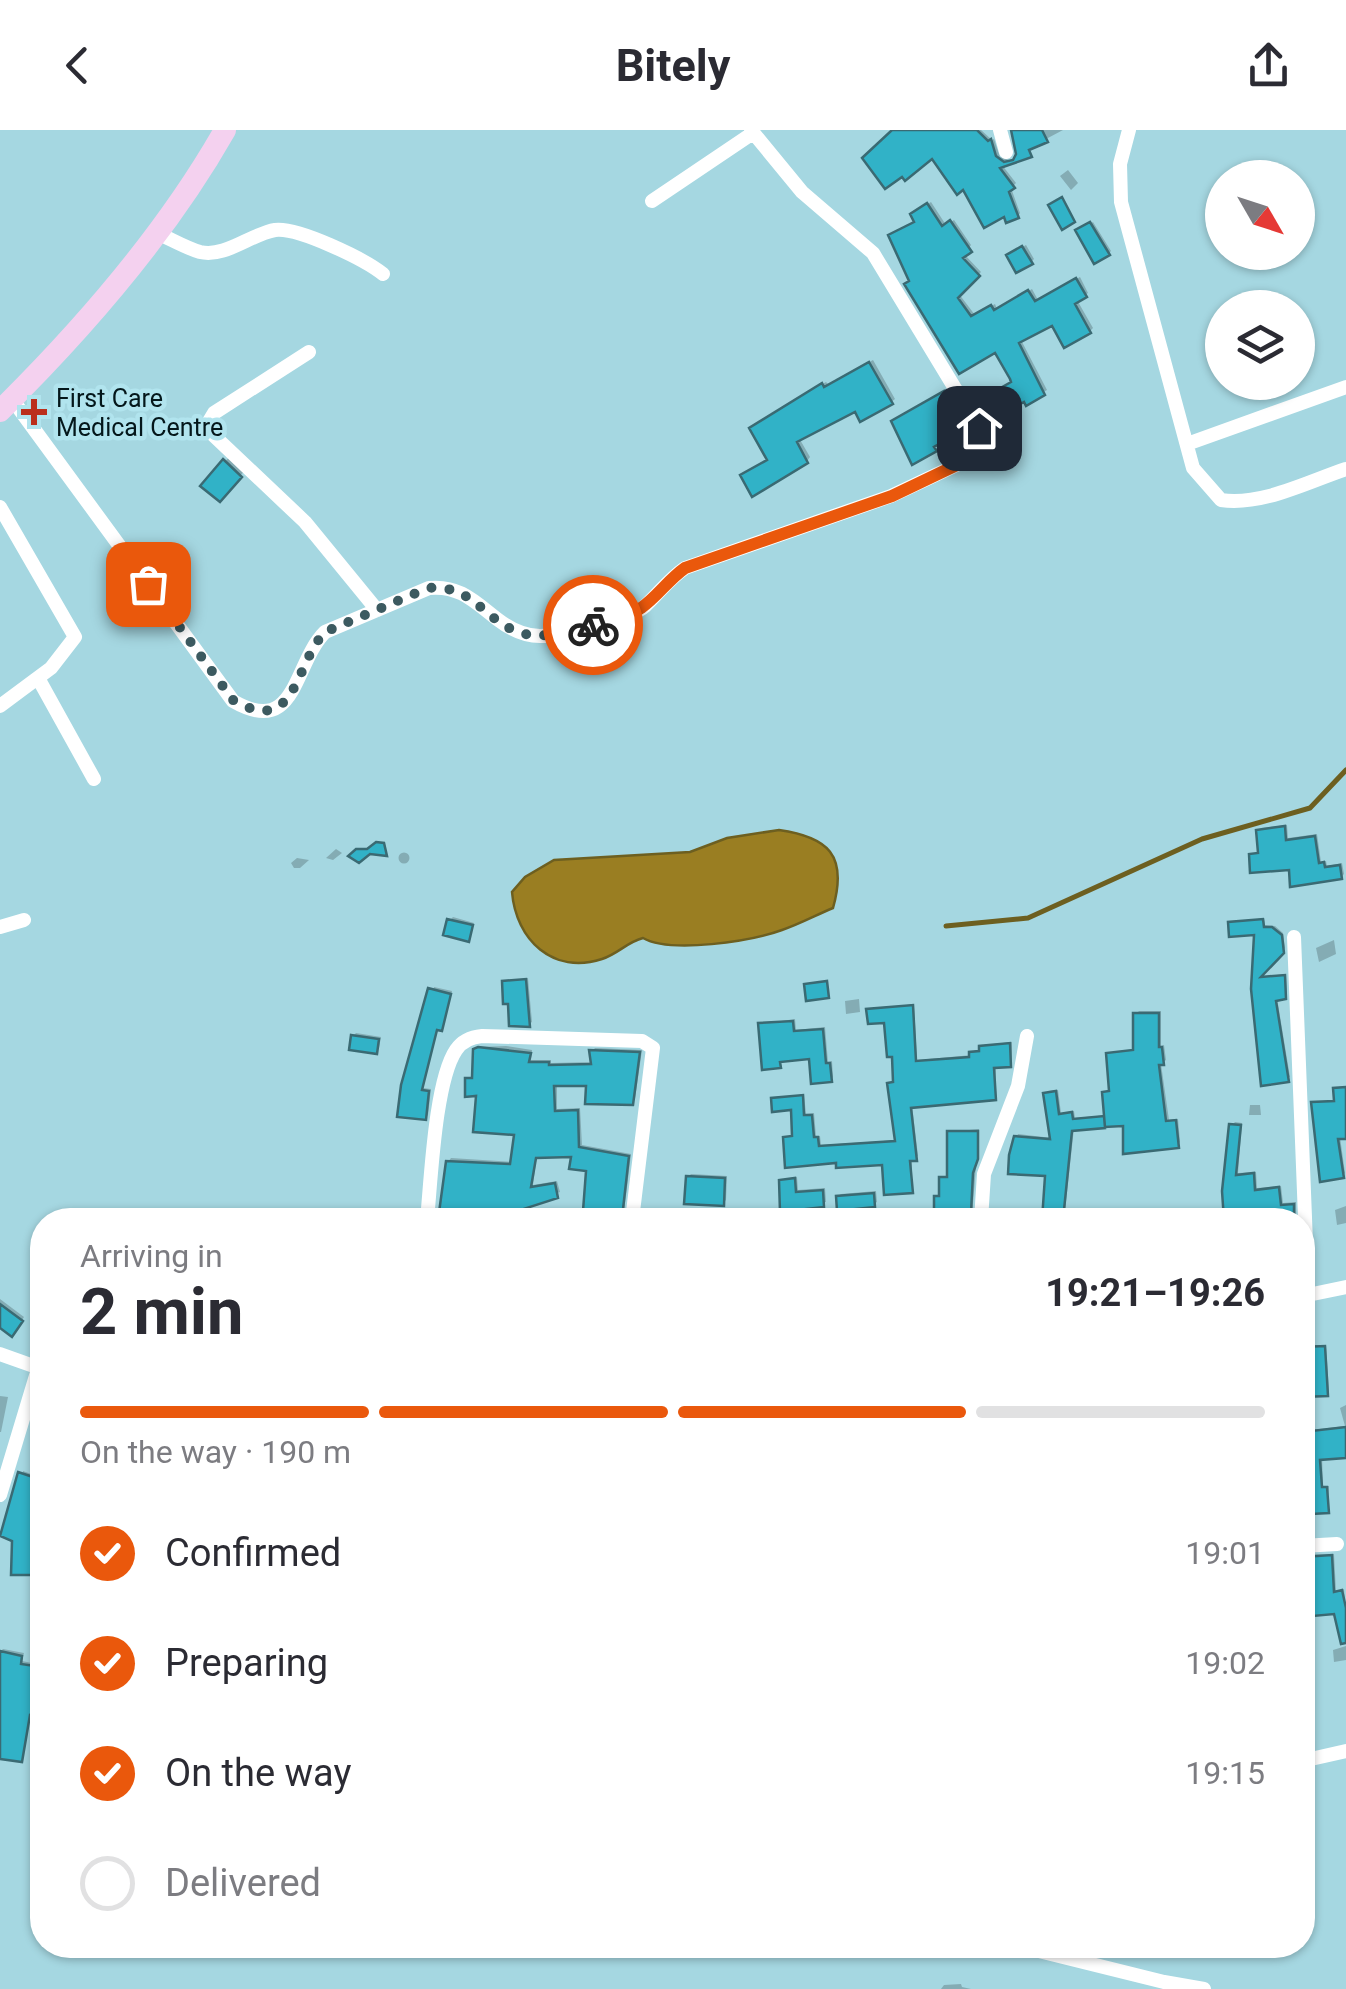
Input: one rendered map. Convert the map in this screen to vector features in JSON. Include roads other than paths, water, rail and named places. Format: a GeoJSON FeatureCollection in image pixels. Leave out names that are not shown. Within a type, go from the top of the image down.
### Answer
{"type":"FeatureCollection","features":[{"type":"Feature","properties":{"kind":"main road"},"geometry":{"type":"LineString","coordinates":[[6,405],[83,323],[157,233],[198,178],[225,130]]}},
{"type":"Feature","properties":{"kind":"street"},"geometry":{"type":"LineString","coordinates":[[1000,130],[1006,152]]}},
{"type":"Feature","properties":{"kind":"street"},"geometry":{"type":"LineString","coordinates":[[1129,130],[1120,164],[1121,202],[1193,468],[1220,500],[1254,500],[1346,469]]}},
{"type":"Feature","properties":{"kind":"street"},"geometry":{"type":"LineString","coordinates":[[6,405],[233,700],[260,710],[280,708],[290,698],[314,643],[325,632],[428,588],[445,586],[461,591],[521,633],[542,636],[623,618],[644,607],[668,579],[685,568],[892,496],[978,453],[983,443],[979,428],[873,253],[802,192],[752,131],[652,201]]}},
{"type":"Feature","properties":{"kind":"street"},"geometry":{"type":"LineString","coordinates":[[157,233],[203,253],[216,252],[273,230],[287,230],[364,260],[383,274]]}},
{"type":"Feature","properties":{"kind":"street"},"geometry":{"type":"LineString","coordinates":[[309,352],[214,413],[208,423],[210,432],[305,522],[377,610]]}},
{"type":"Feature","properties":{"kind":"street"},"geometry":{"type":"LineString","coordinates":[[1187,444],[1346,387]]}},
{"type":"Feature","properties":{"kind":"street"},"geometry":{"type":"LineString","coordinates":[[0,507],[76,637],[51,668],[0,706]]}},
{"type":"Feature","properties":{"kind":"street"},"geometry":{"type":"LineString","coordinates":[[38,678],[94,779]]}},
{"type":"Feature","properties":{"kind":"street"},"geometry":{"type":"LineString","coordinates":[[0,927],[24,920]]}},
{"type":"Feature","properties":{"kind":"street"},"geometry":{"type":"LineString","coordinates":[[1294,937],[1302,1208]]}},
{"type":"Feature","properties":{"kind":"street"},"geometry":{"type":"LineString","coordinates":[[427,1208],[439,1101],[454,1052],[472,1037],[482,1036],[642,1041],[653,1048],[633,1208]]}},
{"type":"Feature","properties":{"kind":"street"},"geometry":{"type":"LineString","coordinates":[[982,1208],[984,1174],[1018,1086],[1026,1036]]}},
{"type":"Feature","properties":{"kind":"street"},"geometry":{"type":"LineString","coordinates":[[1315,1293],[1346,1287]]}},
{"type":"Feature","properties":{"kind":"street"},"geometry":{"type":"LineString","coordinates":[[0,1354],[30,1365]]}},
{"type":"Feature","properties":{"kind":"street"},"geometry":{"type":"LineString","coordinates":[[0,1495],[30,1400]]}},
{"type":"Feature","properties":{"kind":"street"},"geometry":{"type":"LineString","coordinates":[[1315,1545],[1337,1544]]}},
{"type":"Feature","properties":{"kind":"street"},"geometry":{"type":"LineString","coordinates":[[1315,1758],[1346,1751]]}},
{"type":"Feature","properties":{"kind":"street"},"geometry":{"type":"LineString","coordinates":[[1063,1958],[1165,1986],[1204,1989]]}},
{"type":"Feature","properties":{"kind":"waterway"},"geometry":{"type":"LineString","coordinates":[[946,926],[1028,918],[1202,839],[1310,808],[1346,770]]}},
{"type":"Feature","properties":{"kind":"place","name":"First Care Medical Centre"},"geometry":{"type":"Point","coordinates":[34,412]}}]}
